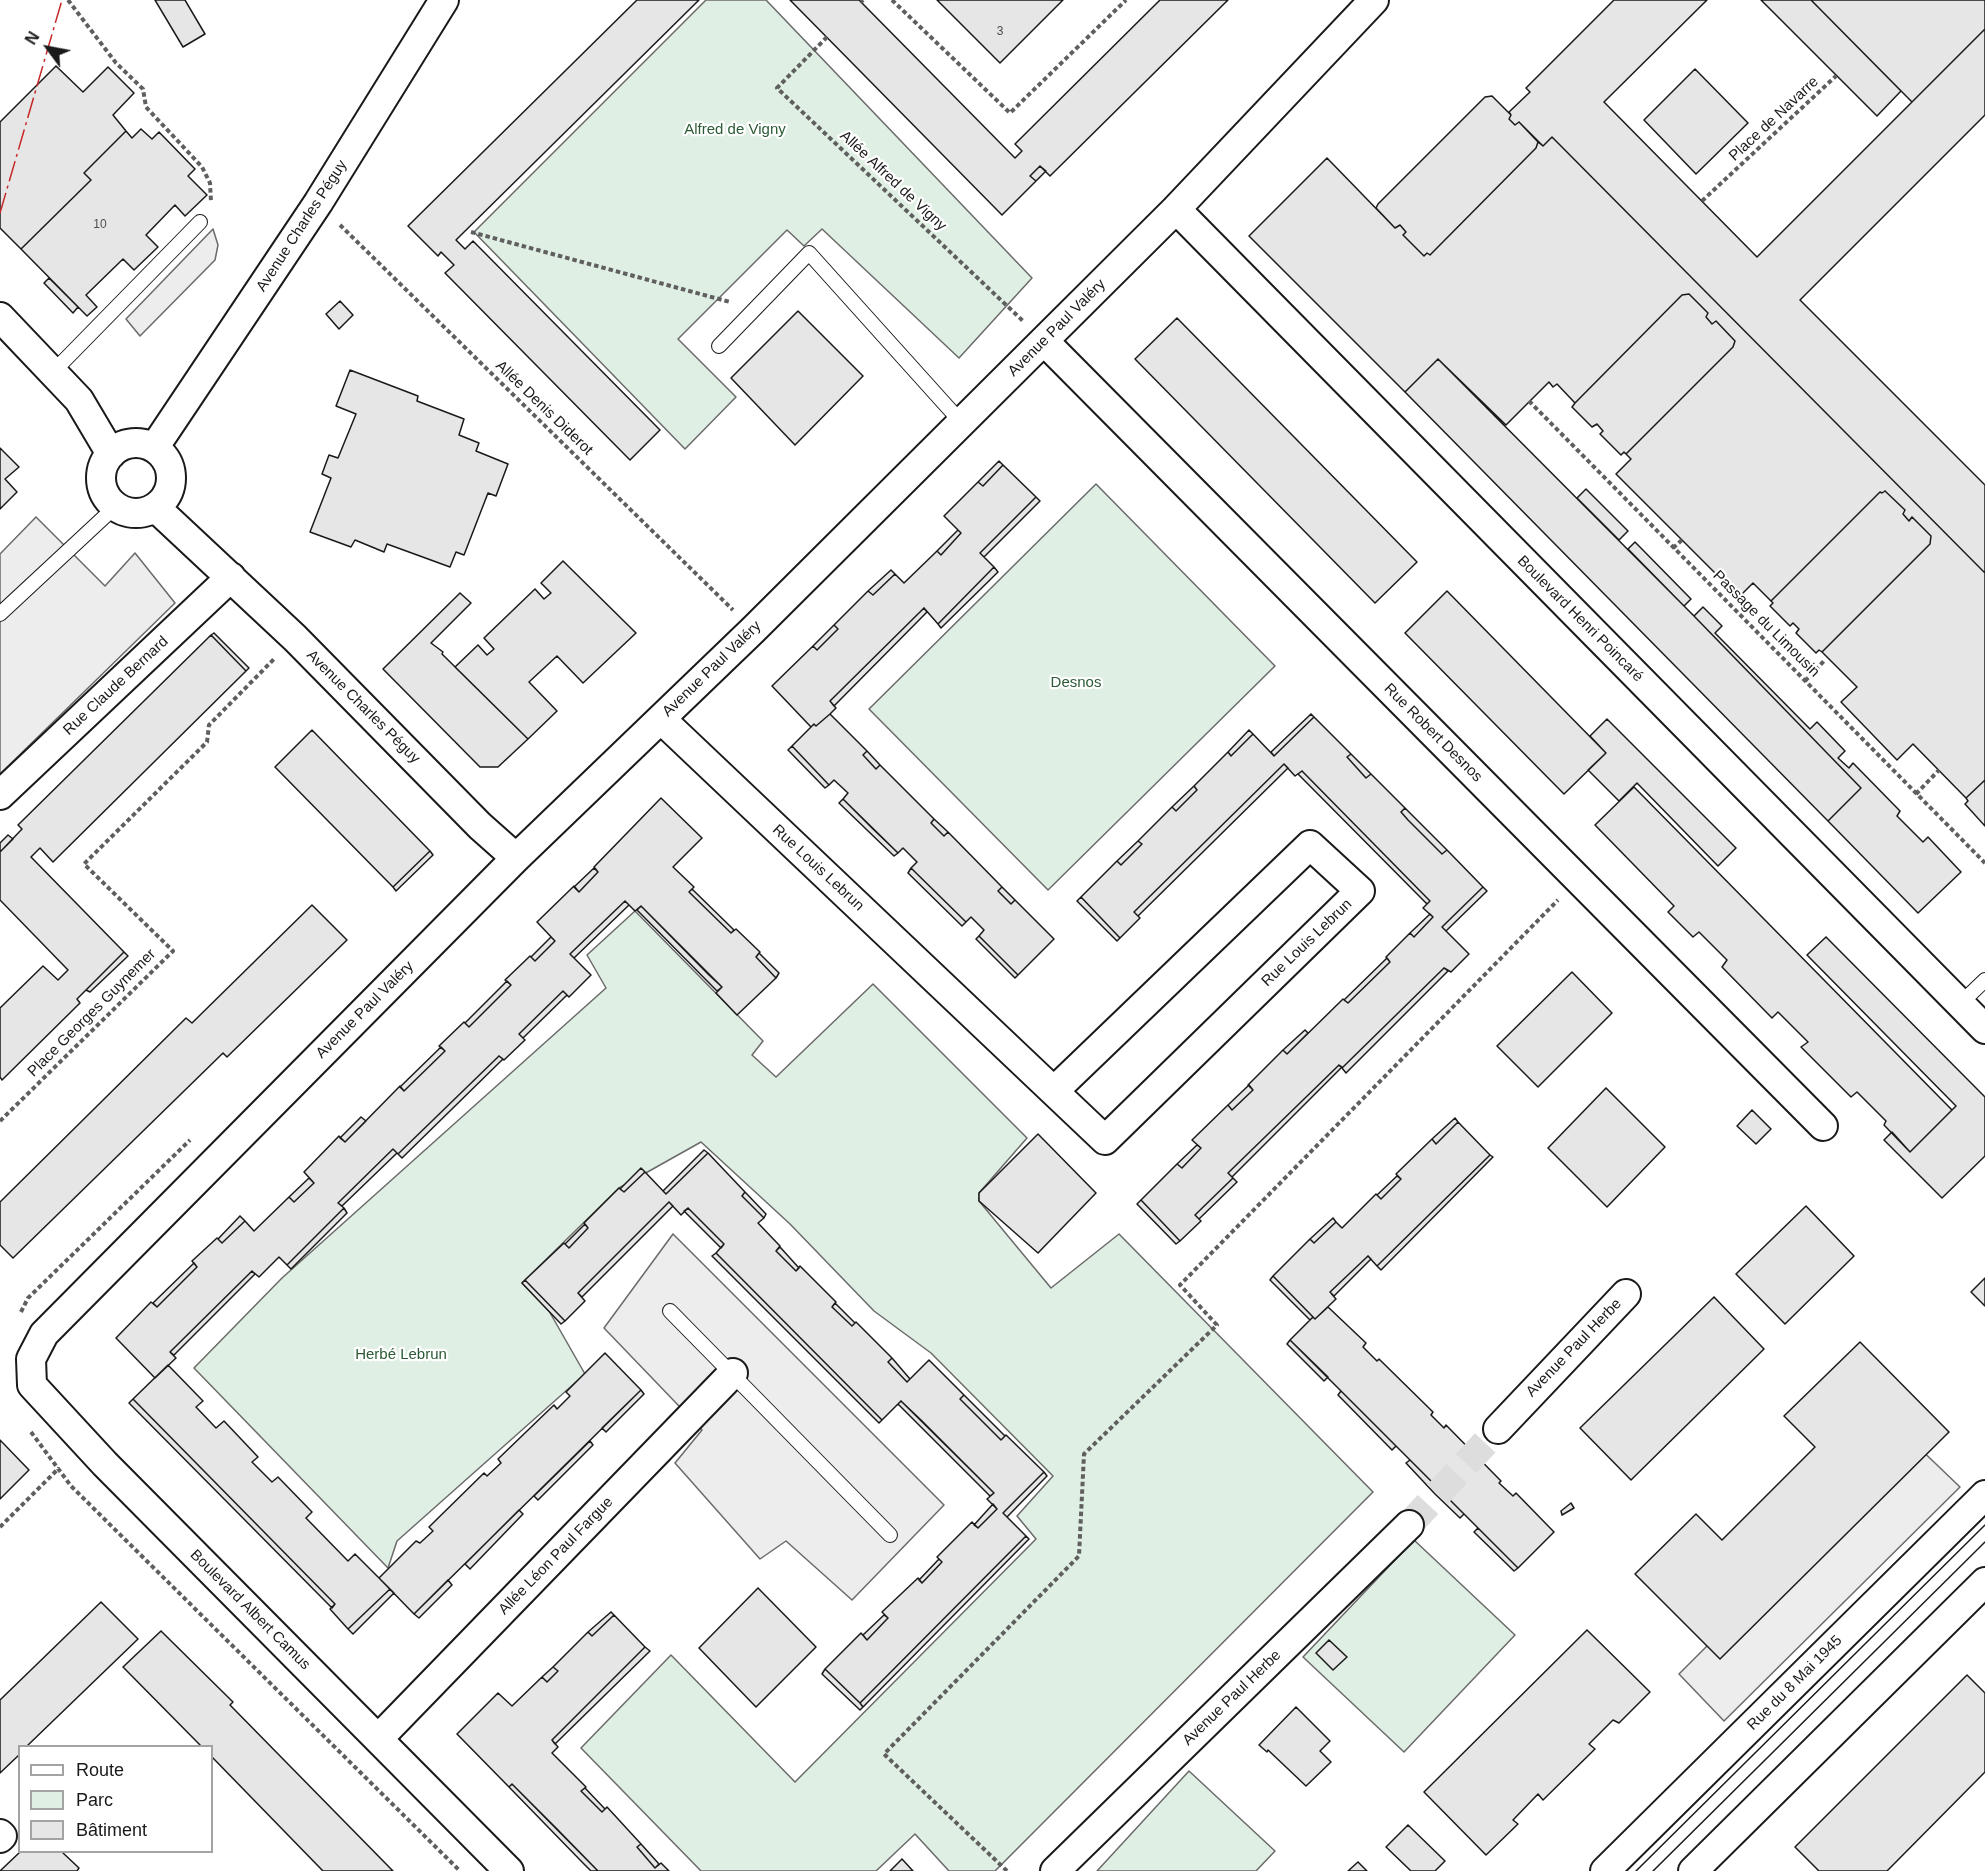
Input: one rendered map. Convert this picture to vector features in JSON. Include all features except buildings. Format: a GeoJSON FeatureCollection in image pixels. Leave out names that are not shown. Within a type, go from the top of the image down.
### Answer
{"type":"FeatureCollection","features":[{"type":"Feature","properties":{"kind":"street","name":"Avenue Charles Péguy"},"geometry":{"type":"LineString","coordinates":[[154,448],[318,203],[444,0]]}},
{"type":"Feature","properties":{"kind":"street","name":"Avenue Paul Valéry"},"geometry":{"type":"LineString","coordinates":[[44,1334],[516,858],[753,630],[1176,209],[1374,0]]}},
{"type":"Feature","properties":{"kind":"street","name":"Boulevard Henri Poincaré"},"geometry":{"type":"LineString","coordinates":[[1176,209],[1985,1029]]}},
{"type":"Feature","properties":{"kind":"street"},"geometry":{"type":"LineString","coordinates":[[0,317],[79,400],[111,454]]}},
{"type":"Feature","properties":{"kind":"street","name":"Rue Robert Desnos"},"geometry":{"type":"LineString","coordinates":[[1044,341],[1822,1126]]}},
{"type":"Feature","properties":{"kind":"street"},"geometry":{"type":"LineString","coordinates":[[132,443],[154,448],[163,455],[172,478],[165,500],[156,508],[135,514],[115,507],[107,498],[102,487],[101,475],[104,464],[120,447],[132,443]]}},
{"type":"Feature","properties":{"kind":"street","name":"Avenue Charles Péguy"},"geometry":{"type":"LineString","coordinates":[[156,508],[295,638],[480,826],[516,858]]}},
{"type":"Feature","properties":{"kind":"street","name":"Rue Claude Bernard"},"geometry":{"type":"LineString","coordinates":[[0,795],[231,577]]}},
{"type":"Feature","properties":{"kind":"street","name":"Rue Louis Lebrun"},"geometry":{"type":"LineString","coordinates":[[661,719],[1105,1140],[1360,891],[1310,845],[1054,1091]]}},
{"type":"Feature","properties":{"kind":"street","name":"Avenue Paul Herbe"},"geometry":{"type":"LineString","coordinates":[[1498,1429],[1626,1294]]}},
{"type":"Feature","properties":{"kind":"street","name":"Boulevard Albert Camus"},"geometry":{"type":"LineString","coordinates":[[44,1334],[31,1359],[32,1385],[86,1443],[509,1871]]}},
{"type":"Feature","properties":{"kind":"street","name":"Allée Léon Paul Fargue"},"geometry":{"type":"LineString","coordinates":[[379,1738],[733,1373]]}},
{"type":"Feature","properties":{"kind":"street","name":"Rue du 8 Mai 1945"},"geometry":{"type":"LineString","coordinates":[[1605,1871],[1985,1495]]}},
{"type":"Feature","properties":{"kind":"street","name":"Avenue Paul Herbe"},"geometry":{"type":"LineString","coordinates":[[1055,1871],[1409,1525]]}},
{"type":"Feature","properties":{"kind":"street"},"geometry":{"type":"LineString","coordinates":[[1693,1871],[1985,1582]]}},
{"type":"Feature","properties":{"kind":"lane"},"geometry":{"type":"LineString","coordinates":[[53,372],[200,222]]}},
{"type":"Feature","properties":{"kind":"lane"},"geometry":{"type":"LineString","coordinates":[[719,346],[809,254],[961,422]]}},
{"type":"Feature","properties":{"kind":"lane"},"geometry":{"type":"LineString","coordinates":[[0,614],[115,507]]}},
{"type":"Feature","properties":{"kind":"lane"},"geometry":{"type":"LineString","coordinates":[[1960,1004],[1985,980]]}},
{"type":"Feature","properties":{"kind":"lane"},"geometry":{"type":"LineString","coordinates":[[670,1311],[890,1535]]}},
{"type":"Feature","properties":{"kind":"path"},"geometry":{"type":"LineString","coordinates":[[68,0],[117,63],[143,89],[146,107],[202,167],[210,183],[211,202],[200,222]]}},
{"type":"Feature","properties":{"kind":"path"},"geometry":{"type":"LineString","coordinates":[[892,0],[1010,113],[1126,0]]}},
{"type":"Feature","properties":{"kind":"path","name":"Allée Alfred de Vigny"},"geometry":{"type":"LineString","coordinates":[[827,37],[777,88],[1044,341]]}},
{"type":"Feature","properties":{"kind":"path","name":"Place de Navarre"},"geometry":{"type":"LineString","coordinates":[[1702,201],[1836,76]]}},
{"type":"Feature","properties":{"kind":"path","name":"Allée Denis Diderot"},"geometry":{"type":"LineString","coordinates":[[318,203],[753,630]]}},
{"type":"Feature","properties":{"kind":"path"},"geometry":{"type":"LineString","coordinates":[[471,232],[755,309]]}},
{"type":"Feature","properties":{"kind":"path","name":"Passage du Limousin"},"geometry":{"type":"LineString","coordinates":[[1529,401],[1985,863]]}},
{"type":"Feature","properties":{"kind":"path"},"geometry":{"type":"LineString","coordinates":[[1673,548],[1682,540]]}},
{"type":"Feature","properties":{"kind":"path","name":"Place Georges Guynemer"},"geometry":{"type":"LineString","coordinates":[[0,1121],[173,951],[84,864],[207,742],[209,725],[295,638]]}},
{"type":"Feature","properties":{"kind":"path"},"geometry":{"type":"LineString","coordinates":[[1805,681],[1824,661]]}},
{"type":"Feature","properties":{"kind":"path"},"geometry":{"type":"LineString","coordinates":[[1916,794],[1939,771]]}},
{"type":"Feature","properties":{"kind":"path"},"geometry":{"type":"LineString","coordinates":[[1007,1871],[884,1754],[1079,1556],[1084,1454],[1217,1325],[1180,1285],[1579,879]]}},
{"type":"Feature","properties":{"kind":"path"},"geometry":{"type":"LineString","coordinates":[[18,1319],[28,1298],[190,1140]]}},
{"type":"Feature","properties":{"kind":"path"},"geometry":{"type":"LineString","coordinates":[[30,1430],[71,1486],[460,1871]]}},
{"type":"Feature","properties":{"kind":"path"},"geometry":{"type":"LineString","coordinates":[[0,1527],[86,1443]]}},
{"type":"Feature","properties":{"kind":"green space","name":"Alfred de Vigny"},"geometry":{"type":"Polygon","coordinates":[[[706,0],[766,0],[1032,278],[959,358],[822,229],[804,246],[787,230],[678,339],[736,397],[685,449],[474,232],[706,0]]]}},
{"type":"Feature","properties":{"kind":"green space","name":"Desnos"},"geometry":{"type":"Polygon","coordinates":[[[1096,484],[1275,666],[1048,890],[869,709],[1096,484]]]}},
{"type":"Feature","properties":{"kind":"green space","name":"Herbé Lebrun"},"geometry":{"type":"Polygon","coordinates":[[[635,911],[763,1041],[752,1055],[776,1077],[873,984],[1027,1138],[979,1193],[979,1201],[1051,1288],[1119,1234],[1373,1492],[995,1871],[949,1871],[915,1834],[876,1871],[701,1871],[581,1748],[671,1655],[795,1782],[1036,1539],[1017,1516],[1053,1476],[931,1353],[874,1311],[790,1224],[701,1142],[619,1188],[522,1283],[549,1311],[585,1374],[397,1541],[388,1568],[194,1368],[282,1278],[606,988],[587,955],[635,911]]]}},
{"type":"Feature","properties":{"kind":"green space"},"geometry":{"type":"Polygon","coordinates":[[[1414,1540],[1515,1635],[1404,1752],[1303,1657],[1414,1540]]]}},
{"type":"Feature","properties":{"kind":"green space"},"geometry":{"type":"Polygon","coordinates":[[[1189,1771],[1275,1851],[1256,1871],[1097,1871],[1189,1771]]]}},
{"type":"Feature","properties":{"kind":"shaded area"},"geometry":{"type":"Polygon","coordinates":[[[213,229],[218,245],[215,260],[140,336],[126,319],[213,229]]]}},
{"type":"Feature","properties":{"kind":"shaded area"},"geometry":{"type":"Polygon","coordinates":[[[36,517],[105,586],[135,553],[175,603],[0,774],[0,554],[36,517]]]}},
{"type":"Feature","properties":{"kind":"shaded area"},"geometry":{"type":"Polygon","coordinates":[[[673,1234],[944,1505],[852,1600],[786,1541],[760,1559],[675,1463],[702,1430],[604,1328],[673,1234]]]}},
{"type":"Feature","properties":{"kind":"shaded area"},"geometry":{"type":"Polygon","coordinates":[[[1912,1441],[1960,1487],[1724,1721],[1679,1674],[1912,1441]]]}},
{"type":"Feature","properties":{"kind":"tunnel"},"geometry":{"type":"LineString","coordinates":[[1409,1525],[1498,1429]]}},
{"type":"Feature","properties":{"kind":"tram line"},"geometry":{"type":"LineString","coordinates":[[1636,1871],[1985,1525]]}},
{"type":"Feature","properties":{"kind":"tram line"},"geometry":{"type":"LineString","coordinates":[[1653,1871],[1985,1542]]}},
{"type":"Feature","properties":{"kind":"power"},"geometry":{"type":"LineString","coordinates":[[0,213],[62,0]]}}]}
